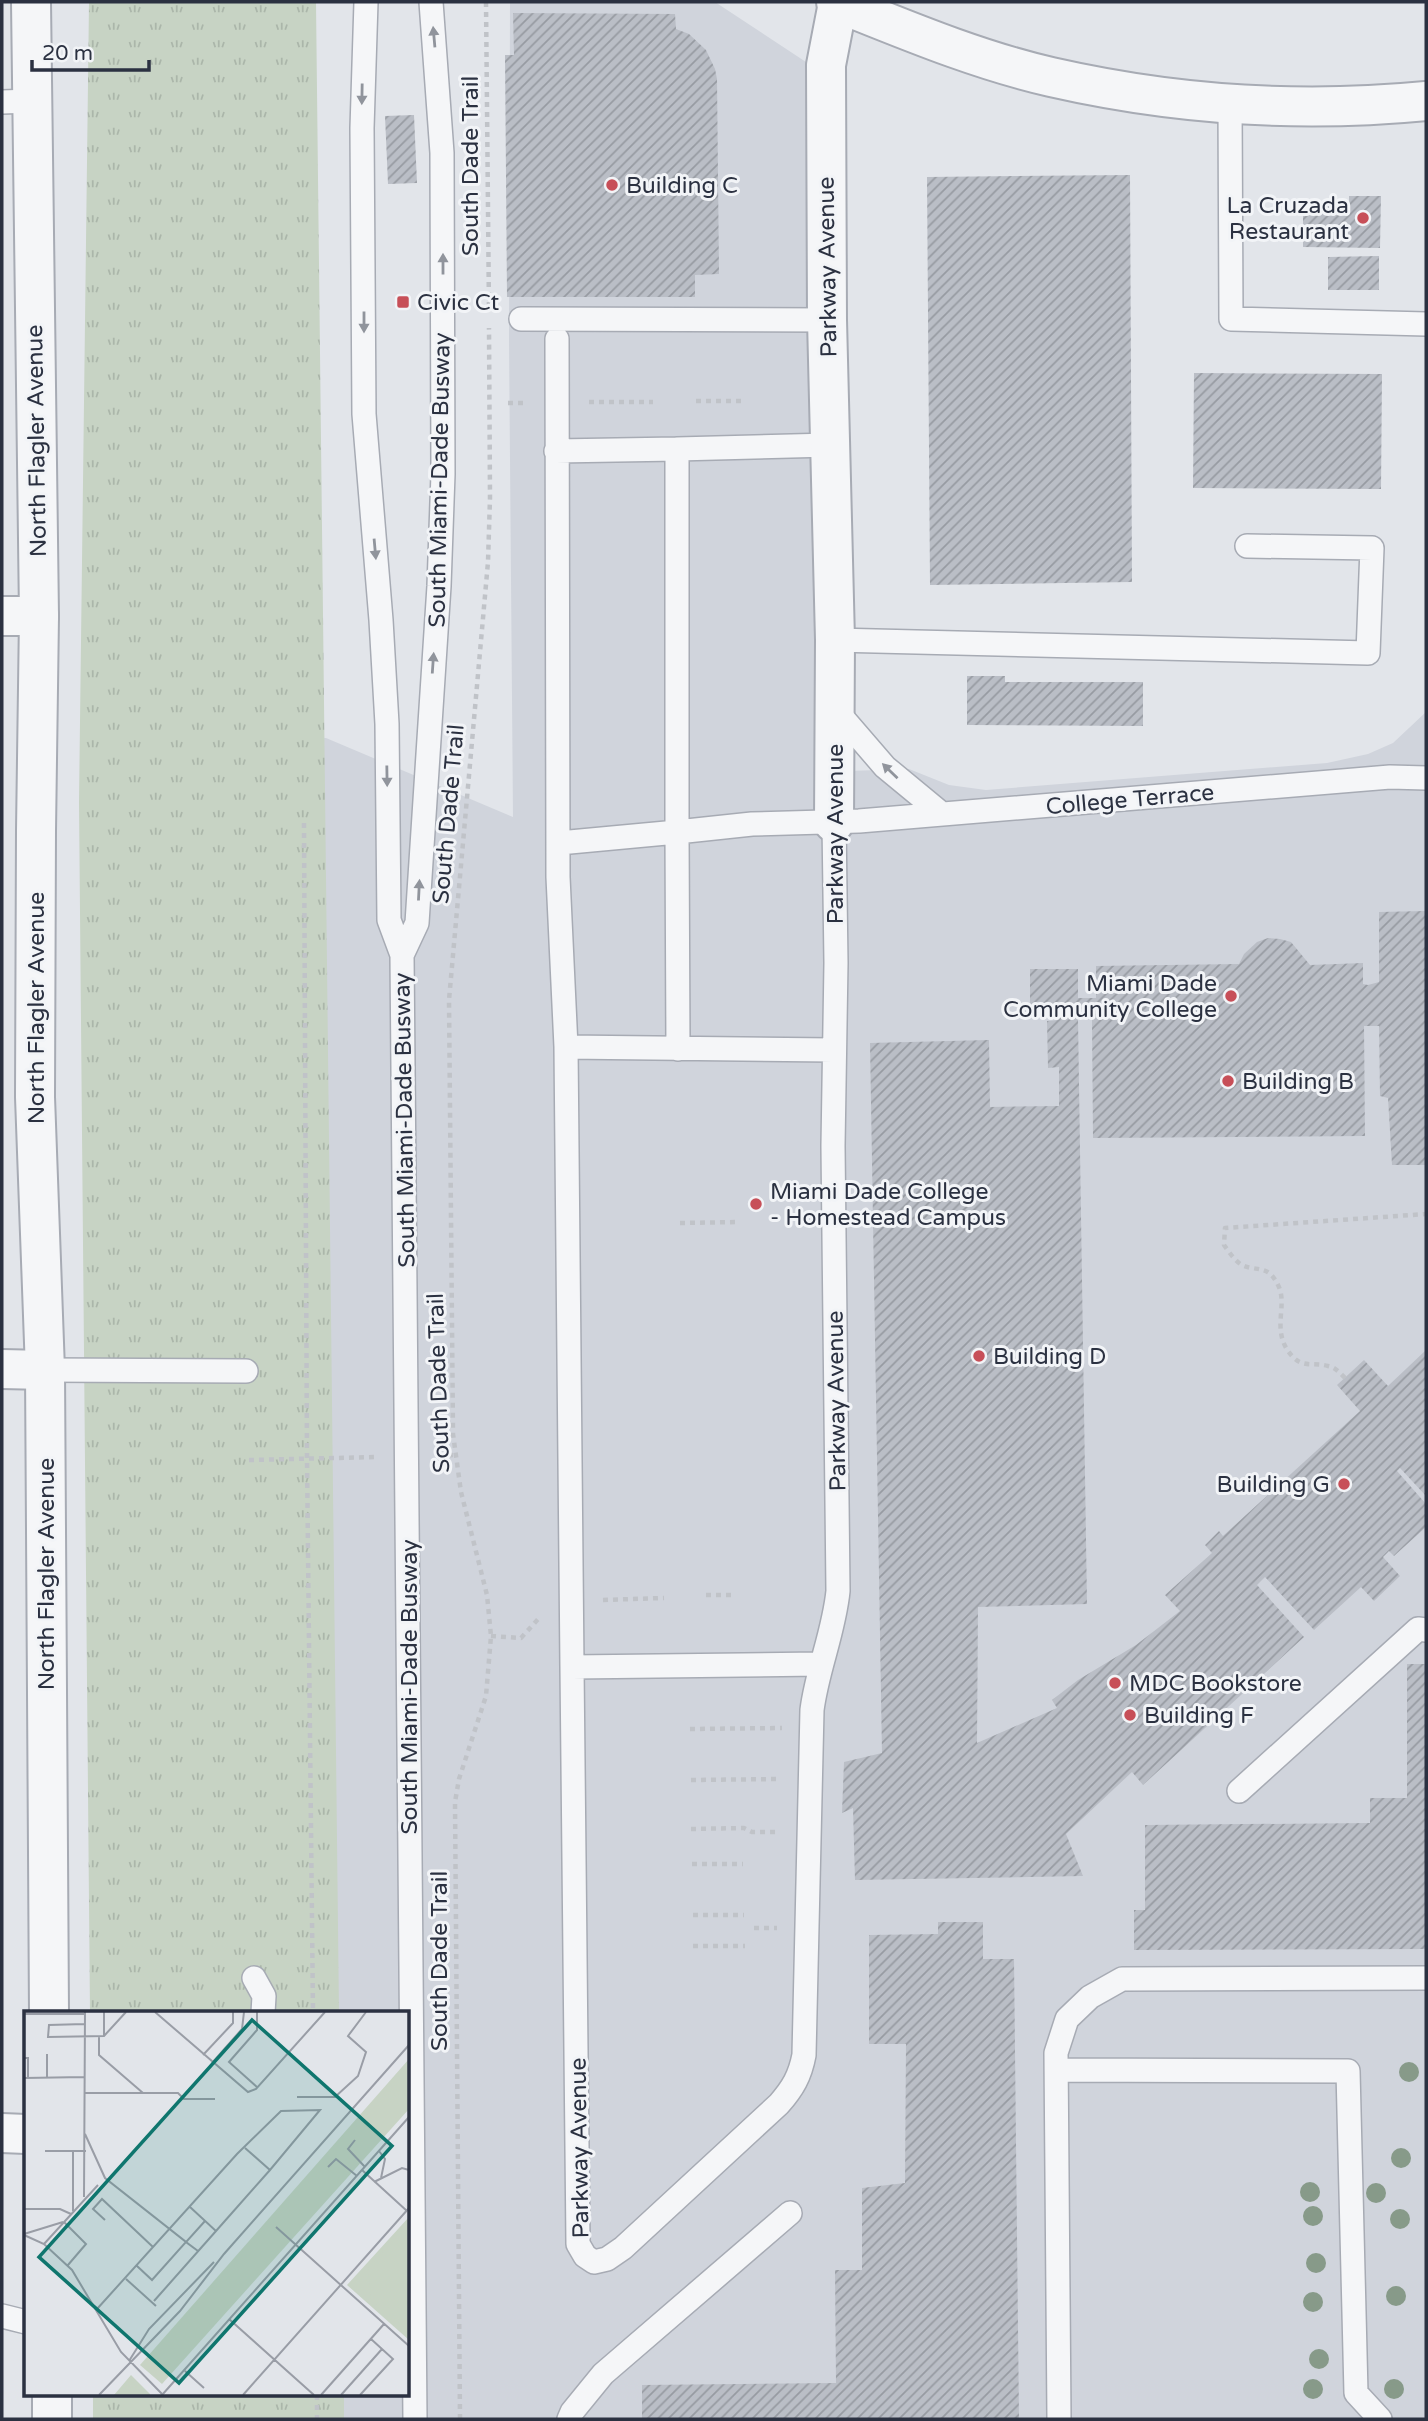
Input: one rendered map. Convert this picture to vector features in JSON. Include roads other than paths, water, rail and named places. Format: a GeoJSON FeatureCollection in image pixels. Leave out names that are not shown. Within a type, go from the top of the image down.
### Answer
{"type":"FeatureCollection","features":[{"type":"Feature","properties":{"kind":"street","name":"North Flagler Avenue"},"geometry":{"type":"LineString","coordinates":[[31,2],[16,101],[39,616],[36,1097],[45,1370],[49,2011]]}},
{"type":"Feature","properties":{"kind":"street"},"geometry":{"type":"LineString","coordinates":[[837,2],[967,52],[1051,77],[1146,94],[1230,103],[1329,107],[1426,101]]}},
{"type":"Feature","properties":{"kind":"street","name":"Parkway Avenue"},"geometry":{"type":"LineString","coordinates":[[834,823],[835,640],[827,320],[826,65],[837,2]]}},
{"type":"Feature","properties":{"kind":"street"},"geometry":{"type":"LineString","coordinates":[[2,616],[39,616]]}},
{"type":"Feature","properties":{"kind":"street"},"geometry":{"type":"LineString","coordinates":[[2,1369],[45,1370]]}},
{"type":"Feature","properties":{"kind":"street"},"geometry":{"type":"LineString","coordinates":[[2,2133],[24,2134]]}},
{"type":"Feature","properties":{"kind":"street"},"geometry":{"type":"LineString","coordinates":[[52,2396],[52,2419]]}},
{"type":"Feature","properties":{"kind":"lane","name":"South Miami-Dade Busway"},"geometry":{"type":"LineString","coordinates":[[366,2],[362,128],[364,414],[387,724],[389,920],[402,955],[415,2419]]}},
{"type":"Feature","properties":{"kind":"lane","name":"South Miami-Dade Busway"},"geometry":{"type":"LineString","coordinates":[[402,955],[417,923],[439,586],[443,474],[442,153],[431,2]]}},
{"type":"Feature","properties":{"kind":"lane"},"geometry":{"type":"LineString","coordinates":[[1230,103],[1231,319],[1426,324]]}},
{"type":"Feature","properties":{"kind":"lane"},"geometry":{"type":"LineString","coordinates":[[521,319],[827,320]]}},
{"type":"Feature","properties":{"kind":"lane"},"geometry":{"type":"LineString","coordinates":[[557,339],[558,877],[566,1047],[572,1667],[820,1664]]}},
{"type":"Feature","properties":{"kind":"lane"},"geometry":{"type":"LineString","coordinates":[[556,451],[830,445]]}},
{"type":"Feature","properties":{"kind":"lane"},"geometry":{"type":"LineString","coordinates":[[677,449],[678,1049]]}},
{"type":"Feature","properties":{"kind":"lane"},"geometry":{"type":"LineString","coordinates":[[835,640],[1368,653],[1372,548],[1247,546]]}},
{"type":"Feature","properties":{"kind":"lane"},"geometry":{"type":"LineString","coordinates":[[834,707],[885,767],[942,814]]}},
{"type":"Feature","properties":{"kind":"lane","name":"College Terrace"},"geometry":{"type":"LineString","coordinates":[[559,843],[752,824],[834,823],[1390,777],[1426,778]]}},
{"type":"Feature","properties":{"kind":"lane","name":"Parkway Avenue"},"geometry":{"type":"LineString","coordinates":[[572,1667],[578,2244],[585,2256],[594,2262],[607,2259],[623,2248],[779,2104],[792,2089],[801,2072],[804,2055],[812,1710],[820,1664],[834,1620],[838,1591],[834,823]]}},
{"type":"Feature","properties":{"kind":"lane"},"geometry":{"type":"LineString","coordinates":[[566,1047],[834,1050]]}},
{"type":"Feature","properties":{"kind":"lane"},"geometry":{"type":"LineString","coordinates":[[45,1370],[246,1371]]}},
{"type":"Feature","properties":{"kind":"lane"},"geometry":{"type":"LineString","coordinates":[[1239,1791],[1418,1629],[1426,1630]]}},
{"type":"Feature","properties":{"kind":"lane"},"geometry":{"type":"LineString","coordinates":[[254,1978],[264,1996],[263,2011]]}},
{"type":"Feature","properties":{"kind":"lane"},"geometry":{"type":"LineString","coordinates":[[1059,2419],[1056,2053],[1067,2019],[1090,1997],[1122,1979],[1426,1978]]}},
{"type":"Feature","properties":{"kind":"lane"},"geometry":{"type":"LineString","coordinates":[[1057,2070],[1348,2071],[1356,2393],[1380,2419]]}},
{"type":"Feature","properties":{"kind":"lane"},"geometry":{"type":"LineString","coordinates":[[569,2419],[603,2374],[790,2213]]}},
{"type":"Feature","properties":{"kind":"lane"},"geometry":{"type":"LineString","coordinates":[[2,2316],[24,2322]]}},
{"type":"Feature","properties":{"kind":"place","name":"Building C"},"geometry":{"type":"Point","coordinates":[612,185]}},
{"type":"Feature","properties":{"kind":"place","name":"La Cruzada Restaurant"},"geometry":{"type":"Point","coordinates":[1363,218]}},
{"type":"Feature","properties":{"kind":"place","name":"Civic Ct"},"geometry":{"type":"Point","coordinates":[403,302]}},
{"type":"Feature","properties":{"kind":"place","name":"Miami Dade Community College"},"geometry":{"type":"Point","coordinates":[1231,996]}},
{"type":"Feature","properties":{"kind":"place","name":"Building B"},"geometry":{"type":"Point","coordinates":[1228,1081]}},
{"type":"Feature","properties":{"kind":"place","name":"Miami Dade College - Homestead Campus"},"geometry":{"type":"Point","coordinates":[756,1204]}},
{"type":"Feature","properties":{"kind":"place","name":"Building D"},"geometry":{"type":"Point","coordinates":[979,1356]}},
{"type":"Feature","properties":{"kind":"place","name":"Building G"},"geometry":{"type":"Point","coordinates":[1344,1484]}},
{"type":"Feature","properties":{"kind":"place","name":"MDC Bookstore"},"geometry":{"type":"Point","coordinates":[1115,1683]}},
{"type":"Feature","properties":{"kind":"place","name":"Building F"},"geometry":{"type":"Point","coordinates":[1130,1715]}}]}
